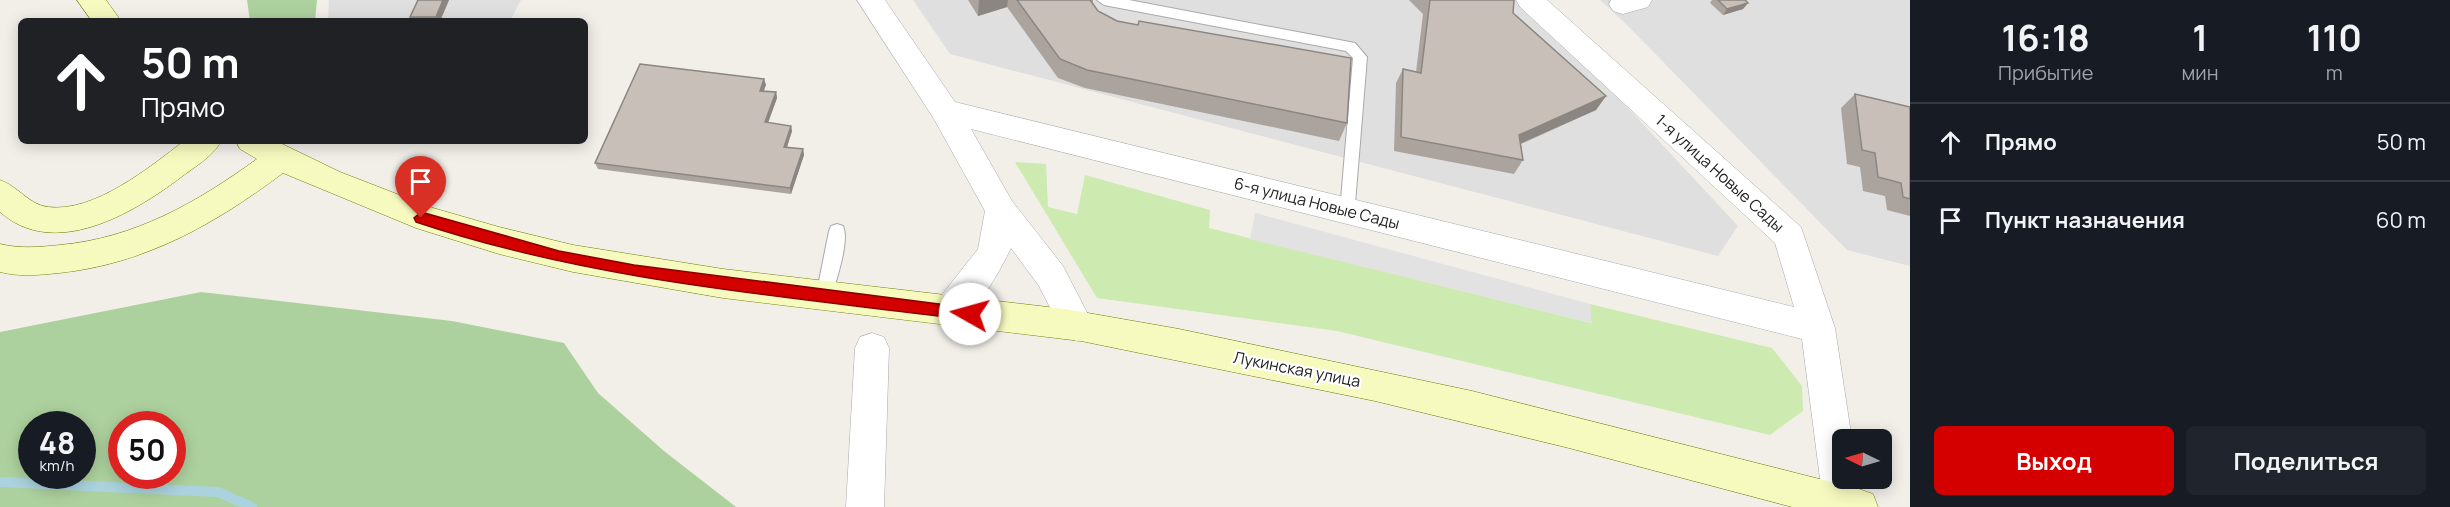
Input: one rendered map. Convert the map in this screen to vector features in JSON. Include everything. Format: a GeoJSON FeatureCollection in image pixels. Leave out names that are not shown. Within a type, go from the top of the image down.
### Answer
{"type":"FeatureCollection","features":[{"type":"Feature","properties":{"kind":"main road"},"geometry":{"type":"LineString","coordinates":[[91,0],[105,18]]}},
{"type":"Feature","properties":{"kind":"main road"},"geometry":{"type":"LineString","coordinates":[[0,193],[11,207],[28,215],[49,219],[88,215],[129,199],[202,144]]}},
{"type":"Feature","properties":{"kind":"main road","name":"Лукинская улица"},"geometry":{"type":"LineString","coordinates":[[256,144],[280,159],[378,202],[442,226],[570,258],[725,284],[1077,326],[1394,387],[1851,505]]}},
{"type":"Feature","properties":{"kind":"main road"},"geometry":{"type":"LineString","coordinates":[[0,258],[62,260],[125,248],[171,231],[200,216],[280,159]]}},
{"type":"Feature","properties":{"kind":"street"},"geometry":{"type":"LineString","coordinates":[[871,0],[945,111],[1001,210],[1051,276],[1077,326]]}},
{"type":"Feature","properties":{"kind":"street","name":"1-я улица Новые Сады"},"geometry":{"type":"LineString","coordinates":[[1530,0],[1789,236],[1818,328],[1851,505]]}},
{"type":"Feature","properties":{"kind":"street","name":"6-я улица Новые Сады"},"geometry":{"type":"LineString","coordinates":[[945,111],[1818,328]]}},
{"type":"Feature","properties":{"kind":"street"},"geometry":{"type":"LineString","coordinates":[[949,311],[984,267],[992,253],[998,239],[1001,210]]}},
{"type":"Feature","properties":{"kind":"street"},"geometry":{"type":"LineString","coordinates":[[865,507],[872,348]]}},
{"type":"Feature","properties":{"kind":"lane"},"geometry":{"type":"LineString","coordinates":[[1104,0],[1350,46],[1357,51],[1360,57],[1348,211]]}},
{"type":"Feature","properties":{"kind":"lane"},"geometry":{"type":"LineString","coordinates":[[824,296],[835,251],[837,231]]}},
{"type":"Feature","properties":{"kind":"shaded area"},"geometry":{"type":"Polygon","coordinates":[[[329,0],[521,0],[512,18],[328,18],[329,0]]]}},
{"type":"Feature","properties":{"kind":"shaded area"},"geometry":{"type":"Polygon","coordinates":[[[913,0],[1518,0],[1576,52],[1738,226],[1718,256],[950,54],[913,0]]]}},
{"type":"Feature","properties":{"kind":"shaded area"},"geometry":{"type":"Polygon","coordinates":[[[1600,0],[1910,0],[1910,266],[1847,250],[1600,0]]]}},
{"type":"Feature","properties":{"kind":"shaded area"},"geometry":{"type":"Polygon","coordinates":[[[1255,213],[1590,304],[1592,323],[1250,239],[1255,213]]]}},
{"type":"Feature","properties":{"kind":"green space"},"geometry":{"type":"Polygon","coordinates":[[[247,0],[317,0],[315,18],[250,18],[247,0]]]}},
{"type":"Feature","properties":{"kind":"green space"},"geometry":{"type":"Polygon","coordinates":[[[1015,162],[1046,164],[1048,207],[1077,214],[1085,175],[1210,210],[1209,228],[1591,323],[1590,304],[1772,348],[1802,386],[1803,411],[1770,435],[1337,331],[1097,298],[1015,162]]]}},
{"type":"Feature","properties":{"kind":"green space"},"geometry":{"type":"Polygon","coordinates":[[[201,292],[452,321],[564,343],[598,393],[664,451],[736,507],[0,507],[0,332],[201,292]]]}},
{"type":"Feature","properties":{"kind":"building"},"geometry":{"type":"Polygon","coordinates":[[[418,0],[443,0],[436,17],[410,17],[418,0]]]}},
{"type":"Feature","properties":{"kind":"building"},"geometry":{"type":"Polygon","coordinates":[[[1017,0],[1090,0],[1098,11],[1117,21],[1138,25],[1139,21],[1351,58],[1347,123],[1087,70],[1060,59],[1017,0]]]}},
{"type":"Feature","properties":{"kind":"building"},"geometry":{"type":"Polygon","coordinates":[[[1430,0],[1514,0],[1513,13],[1606,96],[1519,135],[1523,160],[1401,137],[1403,69],[1421,73],[1430,0]]]}},
{"type":"Feature","properties":{"kind":"building"},"geometry":{"type":"Polygon","coordinates":[[[1718,0],[1745,0],[1748,3],[1727,9],[1718,0]]]}},
{"type":"Feature","properties":{"kind":"building"},"geometry":{"type":"Polygon","coordinates":[[[640,64],[764,79],[760,91],[776,92],[765,122],[791,126],[784,147],[803,149],[790,188],[595,163],[640,64]]]}},
{"type":"Feature","properties":{"kind":"building"},"geometry":{"type":"Polygon","coordinates":[[[1855,94],[1910,107],[1910,199],[1903,197],[1901,183],[1878,177],[1875,153],[1862,150],[1855,94]]]}},
{"type":"Feature","properties":{"kind":"waterway"},"geometry":{"type":"LineString","coordinates":[[0,482],[218,492],[252,507]]}},
{"type":"Feature","properties":{"kind":"route"},"geometry":{"type":"LineString","coordinates":[[421,218],[442,226],[559,256],[634,271],[970,314]]}}]}
